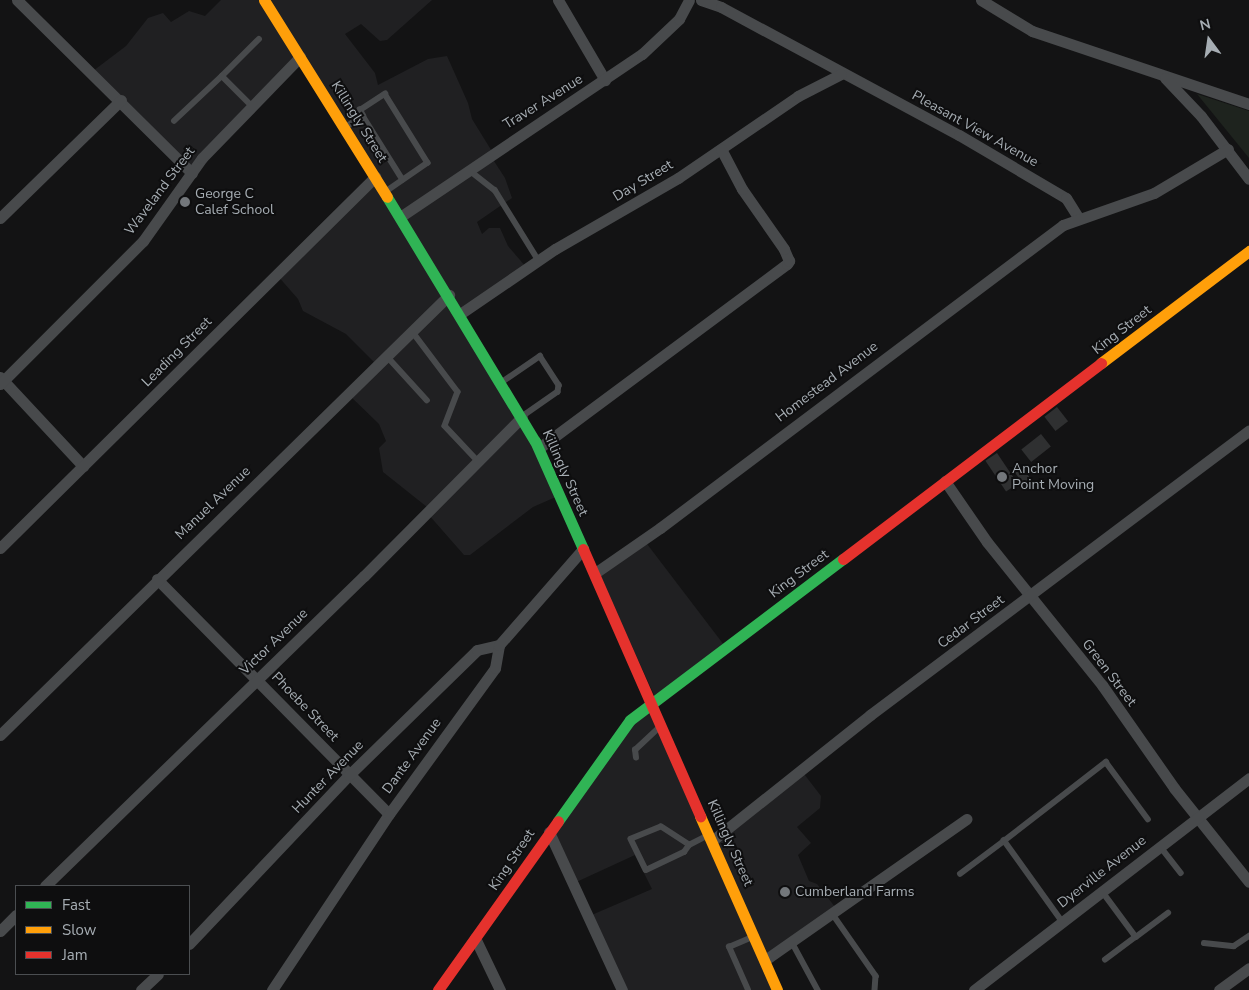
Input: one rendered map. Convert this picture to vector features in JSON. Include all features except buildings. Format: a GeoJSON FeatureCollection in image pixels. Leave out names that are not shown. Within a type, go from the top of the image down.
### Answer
{"type":"FeatureCollection","features":[{"type":"Feature","properties":{"kind":"main road","name":"Killingly Street"},"geometry":{"type":"LineString","coordinates":[[264,0],[449,295],[522,417],[595,573],[777,990]]}},
{"type":"Feature","properties":{"kind":"main road","name":"King Street"},"geometry":{"type":"LineString","coordinates":[[438,990],[509,894],[549,832],[630,720],[651,702],[1249,251]]}},
{"type":"Feature","properties":{"kind":"street"},"geometry":{"type":"LineString","coordinates":[[16,0],[121,100],[192,173]]}},
{"type":"Feature","properties":{"kind":"street"},"geometry":{"type":"LineString","coordinates":[[558,0],[605,80]]}},
{"type":"Feature","properties":{"kind":"street","name":"Traver Avenue"},"geometry":{"type":"LineString","coordinates":[[400,217],[605,80],[663,37],[689,0]]}},
{"type":"Feature","properties":{"kind":"street","name":"Pleasant View Avenue"},"geometry":{"type":"LineString","coordinates":[[701,0],[721,7],[840,74],[950,131],[1066,198],[1078,217]]}},
{"type":"Feature","properties":{"kind":"street"},"geometry":{"type":"LineString","coordinates":[[981,0],[1032,31],[1164,77],[1249,104]]}},
{"type":"Feature","properties":{"kind":"street","name":"Waveland Street"},"geometry":{"type":"LineString","coordinates":[[1,380],[143,241],[202,158],[300,57]]}},
{"type":"Feature","properties":{"kind":"street","name":"Day Street"},"geometry":{"type":"LineString","coordinates":[[460,314],[539,261],[721,149],[798,96],[840,74]]}},
{"type":"Feature","properties":{"kind":"street"},"geometry":{"type":"LineString","coordinates":[[1164,77],[1228,149],[1249,179]]}},
{"type":"Feature","properties":{"kind":"street"},"geometry":{"type":"LineString","coordinates":[[0,218],[121,100]]}},
{"type":"Feature","properties":{"kind":"street"},"geometry":{"type":"LineString","coordinates":[[538,448],[789,261],[742,189],[721,149]]}},
{"type":"Feature","properties":{"kind":"street"},"geometry":{"type":"LineString","coordinates":[[1078,217],[1154,193],[1228,149]]}},
{"type":"Feature","properties":{"kind":"street","name":"Leading Street"},"geometry":{"type":"LineString","coordinates":[[0,548],[375,177]]}},
{"type":"Feature","properties":{"kind":"street","name":"Homestead Avenue"},"geometry":{"type":"LineString","coordinates":[[595,573],[660,528],[1039,241],[1078,217]]}},
{"type":"Feature","properties":{"kind":"street","name":"Manuel Avenue"},"geometry":{"type":"LineString","coordinates":[[0,735],[157,579],[449,295]]}},
{"type":"Feature","properties":{"kind":"street"},"geometry":{"type":"LineString","coordinates":[[1,380],[83,466]]}},
{"type":"Feature","properties":{"kind":"street","name":"Victor Avenue"},"geometry":{"type":"LineString","coordinates":[[46,885],[258,679],[522,417]]}},
{"type":"Feature","properties":{"kind":"street","name":"Cedar Street"},"geometry":{"type":"LineString","coordinates":[[711,838],[870,715],[1249,430]]}},
{"type":"Feature","properties":{"kind":"street","name":"Green Street"},"geometry":{"type":"LineString","coordinates":[[945,482],[988,542],[1102,686],[1197,817],[1249,882]]}},
{"type":"Feature","properties":{"kind":"street","name":"Dante Avenue"},"geometry":{"type":"LineString","coordinates":[[272,990],[389,814],[494,668],[499,645],[583,549]]}},
{"type":"Feature","properties":{"kind":"street","name":"Phoebe Street"},"geometry":{"type":"LineString","coordinates":[[157,579],[258,679],[349,775],[389,814]]}},
{"type":"Feature","properties":{"kind":"street","name":"Hunter Avenue"},"geometry":{"type":"LineString","coordinates":[[190,943],[349,775],[477,650],[499,645]]}},
{"type":"Feature","properties":{"kind":"street","name":"Dyerville Avenue"},"geometry":{"type":"LineString","coordinates":[[974,990],[1249,778]]}},
{"type":"Feature","properties":{"kind":"street"},"geometry":{"type":"LineString","coordinates":[[765,960],[966,819]]}},
{"type":"Feature","properties":{"kind":"street"},"geometry":{"type":"LineString","coordinates":[[549,832],[622,990]]}},
{"type":"Feature","properties":{"kind":"street"},"geometry":{"type":"LineString","coordinates":[[0,931],[15,916]]}},
{"type":"Feature","properties":{"kind":"street"},"geometry":{"type":"LineString","coordinates":[[475,938],[500,990]]}},
{"type":"Feature","properties":{"kind":"street"},"geometry":{"type":"LineString","coordinates":[[1220,990],[1249,968]]}},
{"type":"Feature","properties":{"kind":"street"},"geometry":{"type":"LineString","coordinates":[[141,990],[157,975]]}},
{"type":"Feature","properties":{"kind":"lane"},"geometry":{"type":"LineString","coordinates":[[174,121],[258,39]]}},
{"type":"Feature","properties":{"kind":"lane"},"geometry":{"type":"LineString","coordinates":[[222,76],[253,107]]}},
{"type":"Feature","properties":{"kind":"lane"},"geometry":{"type":"LineString","coordinates":[[385,193],[428,163],[385,94],[360,110],[403,180]]}},
{"type":"Feature","properties":{"kind":"lane"},"geometry":{"type":"LineString","coordinates":[[345,127],[363,116]]}},
{"type":"Feature","properties":{"kind":"lane"},"geometry":{"type":"LineString","coordinates":[[469,170],[495,190],[539,261]]}},
{"type":"Feature","properties":{"kind":"lane"},"geometry":{"type":"LineString","coordinates":[[412,331],[458,392],[446,426],[478,461]]}},
{"type":"Feature","properties":{"kind":"lane"},"geometry":{"type":"LineString","coordinates":[[386,355],[427,400]]}},
{"type":"Feature","properties":{"kind":"lane"},"geometry":{"type":"LineString","coordinates":[[502,382],[540,356],[559,385],[558,392],[522,417]]}},
{"type":"Feature","properties":{"kind":"lane"},"geometry":{"type":"LineString","coordinates":[[636,758],[635,750],[645,738],[661,726]]}},
{"type":"Feature","properties":{"kind":"lane"},"geometry":{"type":"LineString","coordinates":[[960,874],[1106,762],[1148,819]]}},
{"type":"Feature","properties":{"kind":"lane"},"geometry":{"type":"LineString","coordinates":[[688,845],[676,834],[661,827],[632,839],[646,870],[684,852],[688,845],[711,838]]}},
{"type":"Feature","properties":{"kind":"lane"},"geometry":{"type":"LineString","coordinates":[[1004,841],[1062,922]]}},
{"type":"Feature","properties":{"kind":"lane"},"geometry":{"type":"LineString","coordinates":[[1160,846],[1181,873]]}},
{"type":"Feature","properties":{"kind":"lane"},"geometry":{"type":"LineString","coordinates":[[1102,891],[1136,937]]}},
{"type":"Feature","properties":{"kind":"lane"},"geometry":{"type":"LineString","coordinates":[[832,913],[876,976],[875,990]]}},
{"type":"Feature","properties":{"kind":"lane"},"geometry":{"type":"LineString","coordinates":[[1106,960],[1168,913]]}},
{"type":"Feature","properties":{"kind":"lane"},"geometry":{"type":"LineString","coordinates":[[748,990],[729,947],[754,936]]}},
{"type":"Feature","properties":{"kind":"lane"},"geometry":{"type":"LineString","coordinates":[[1204,943],[1234,946],[1249,936]]}},
{"type":"Feature","properties":{"kind":"lane"},"geometry":{"type":"LineString","coordinates":[[792,942],[818,990]]}},
{"type":"Feature","properties":{"kind":"shaded area"},"geometry":{"type":"Polygon","coordinates":[[[221,0],[432,0],[387,40],[380,41],[361,24],[345,34],[375,73],[378,85],[428,59],[447,56],[468,103],[472,119],[493,153],[492,158],[505,178],[512,198],[477,222],[482,234],[489,228],[500,228],[508,246],[526,267],[463,310],[558,496],[533,507],[470,555],[464,555],[428,514],[427,507],[383,472],[379,448],[386,441],[379,424],[348,394],[374,362],[346,334],[303,311],[298,299],[277,275],[373,179],[300,58],[191,170],[93,71],[126,46],[148,18],[163,13],[171,22],[189,11],[205,16],[221,0]]]}},
{"type":"Feature","properties":{"kind":"shaded area"},"geometry":{"type":"Polygon","coordinates":[[[1197,94],[1249,111],[1249,158],[1197,94]]]}},
{"type":"Feature","properties":{"kind":"shaded area"},"geometry":{"type":"Polygon","coordinates":[[[644,540],[724,645],[655,697],[597,570],[644,540]]]}},
{"type":"Feature","properties":{"kind":"shaded area"},"geometry":{"type":"Polygon","coordinates":[[[650,702],[712,836],[801,770],[821,796],[820,808],[797,827],[811,843],[798,855],[809,881],[817,884],[839,912],[769,965],[778,990],[623,990],[587,917],[652,889],[635,855],[572,884],[552,826],[650,702]]]}},
{"type":"Feature","properties":{"kind":"traffic: fast"},"geometry":{"type":"LineString","coordinates":[[387,197],[535,441],[583,549]]}},
{"type":"Feature","properties":{"kind":"traffic: fast"},"geometry":{"type":"LineString","coordinates":[[558,821],[630,720],[843,559]]}},
{"type":"Feature","properties":{"kind":"traffic: slow"},"geometry":{"type":"LineString","coordinates":[[264,0],[387,197]]}},
{"type":"Feature","properties":{"kind":"traffic: slow"},"geometry":{"type":"LineString","coordinates":[[1101,363],[1249,251]]}},
{"type":"Feature","properties":{"kind":"traffic: slow"},"geometry":{"type":"LineString","coordinates":[[700,816],[777,990]]}},
{"type":"Feature","properties":{"kind":"traffic: jam"},"geometry":{"type":"LineString","coordinates":[[843,559],[1101,363]]}},
{"type":"Feature","properties":{"kind":"traffic: jam"},"geometry":{"type":"LineString","coordinates":[[583,549],[700,816]]}},
{"type":"Feature","properties":{"kind":"traffic: jam"},"geometry":{"type":"LineString","coordinates":[[438,990],[558,821]]}},
{"type":"Feature","properties":{"kind":"place","name":"George C Calef School"},"geometry":{"type":"Point","coordinates":[185,202]}},
{"type":"Feature","properties":{"kind":"place","name":"Anchor Point Moving"},"geometry":{"type":"Point","coordinates":[1002,477]}},
{"type":"Feature","properties":{"kind":"place","name":"Cumberland Farms"},"geometry":{"type":"Point","coordinates":[785,892]}}]}
